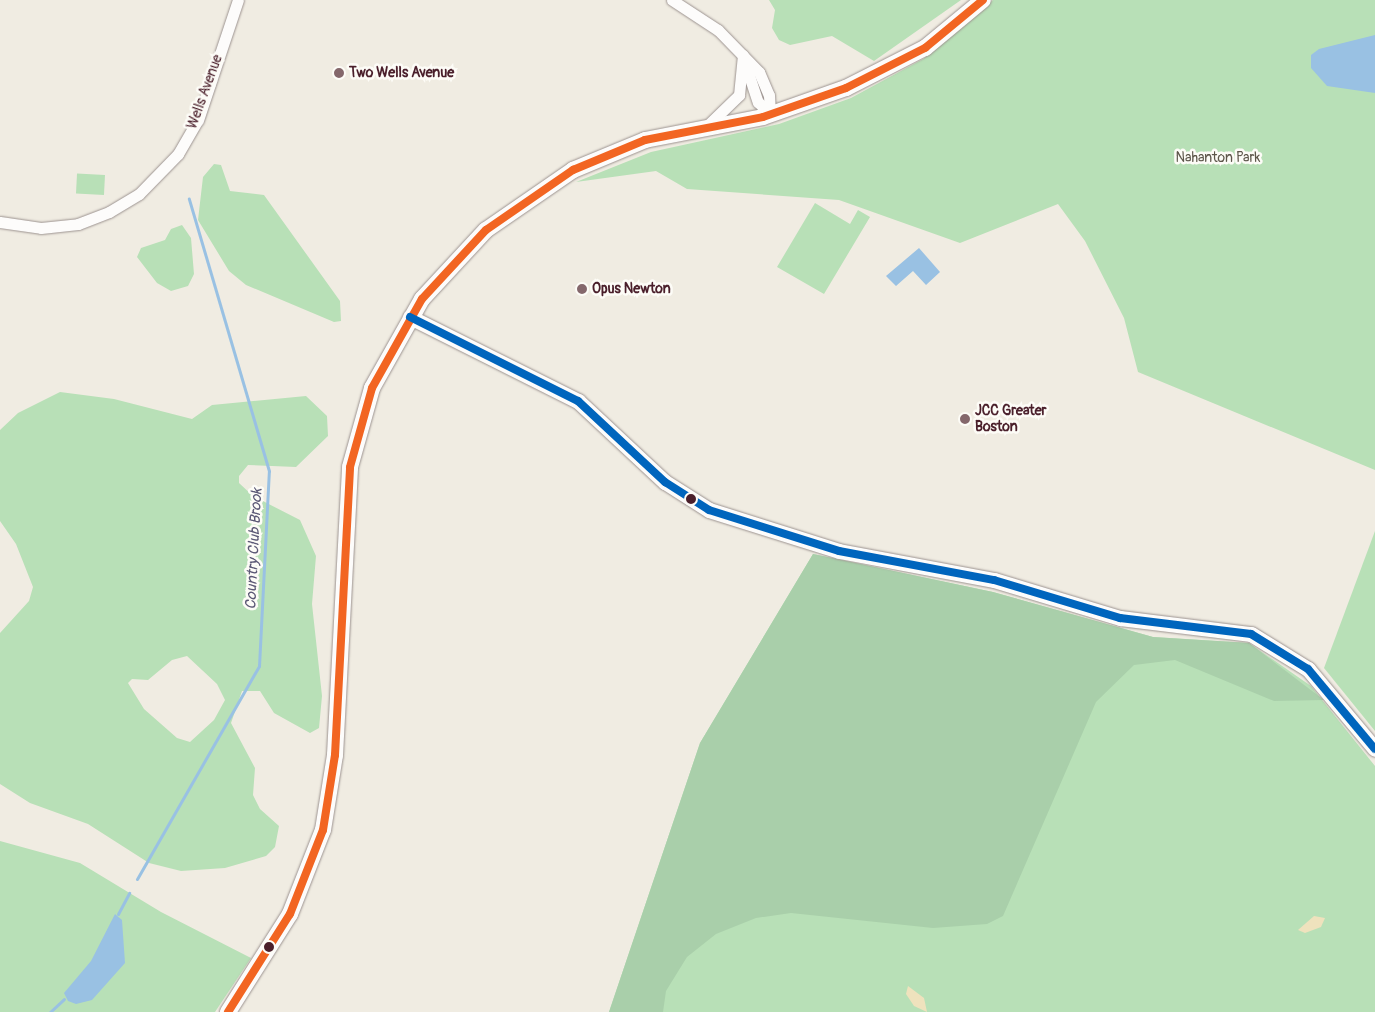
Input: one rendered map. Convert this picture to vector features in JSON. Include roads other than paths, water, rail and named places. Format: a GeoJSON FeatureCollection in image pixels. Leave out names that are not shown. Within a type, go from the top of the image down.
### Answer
{"type":"FeatureCollection","features":[{"type":"Feature","properties":{"kind":"main road"},"geometry":{"type":"LineString","coordinates":[[228,1012],[290,914],[323,830],[333,777],[350,467],[368,398],[410,317],[463,251],[541,189],[624,147],[707,125],[770,114],[833,94],[898,64],[945,34],[983,0]]}},
{"type":"Feature","properties":{"kind":"street"},"geometry":{"type":"LineString","coordinates":[[672,0],[711,24],[743,55],[756,98],[770,114]]}},
{"type":"Feature","properties":{"kind":"street","name":"Wells Avenue"},"geometry":{"type":"LineString","coordinates":[[0,222],[41,228],[78,224],[138,194],[178,154],[198,120],[237,2]]}},
{"type":"Feature","properties":{"kind":"street"},"geometry":{"type":"LineString","coordinates":[[707,125],[737,99],[743,81],[743,55]]}},
{"type":"Feature","properties":{"kind":"street"},"geometry":{"type":"LineString","coordinates":[[410,317],[578,401],[665,482],[709,510],[839,551],[994,580],[1120,618],[1250,634],[1313,674],[1375,748]]}},
{"type":"Feature","properties":{"kind":"water"},"geometry":{"type":"Polygon","coordinates":[[[1375,35],[1375,93],[1327,86],[1311,68],[1311,55],[1319,49],[1375,35]]]}},
{"type":"Feature","properties":{"kind":"water"},"geometry":{"type":"Polygon","coordinates":[[[919,248],[940,272],[926,285],[913,271],[896,286],[886,276],[919,248]]]}},
{"type":"Feature","properties":{"kind":"water"},"geometry":{"type":"Polygon","coordinates":[[[115,914],[122,920],[125,963],[92,1000],[76,1004],[68,1001],[64,993],[91,961],[115,914]]]}},
{"type":"Feature","properties":{"kind":"waterway","name":"Country Club Brook"},"geometry":{"type":"LineString","coordinates":[[137,879],[259,666],[269,471],[189,199]]}},
{"type":"Feature","properties":{"kind":"waterway","name":"Country Club Brook"},"geometry":{"type":"LineString","coordinates":[[118,914],[129,893]]}},
{"type":"Feature","properties":{"kind":"waterway","name":"Country Club Brook"},"geometry":{"type":"LineString","coordinates":[[50,1012],[64,999]]}},
{"type":"Feature","properties":{"kind":"place","name":"Two Wells Avenue"},"geometry":{"type":"Point","coordinates":[339,73]}},
{"type":"Feature","properties":{"kind":"place","name":"Opus Newton"},"geometry":{"type":"Point","coordinates":[582,289]}},
{"type":"Feature","properties":{"kind":"place","name":"JCC Greater Boston"},"geometry":{"type":"Point","coordinates":[965,419]}},
{"type":"Feature","properties":{"kind":"park label","name":"Nahanton Park"},"geometry":{"type":"Point","coordinates":[1218,158]}}]}
